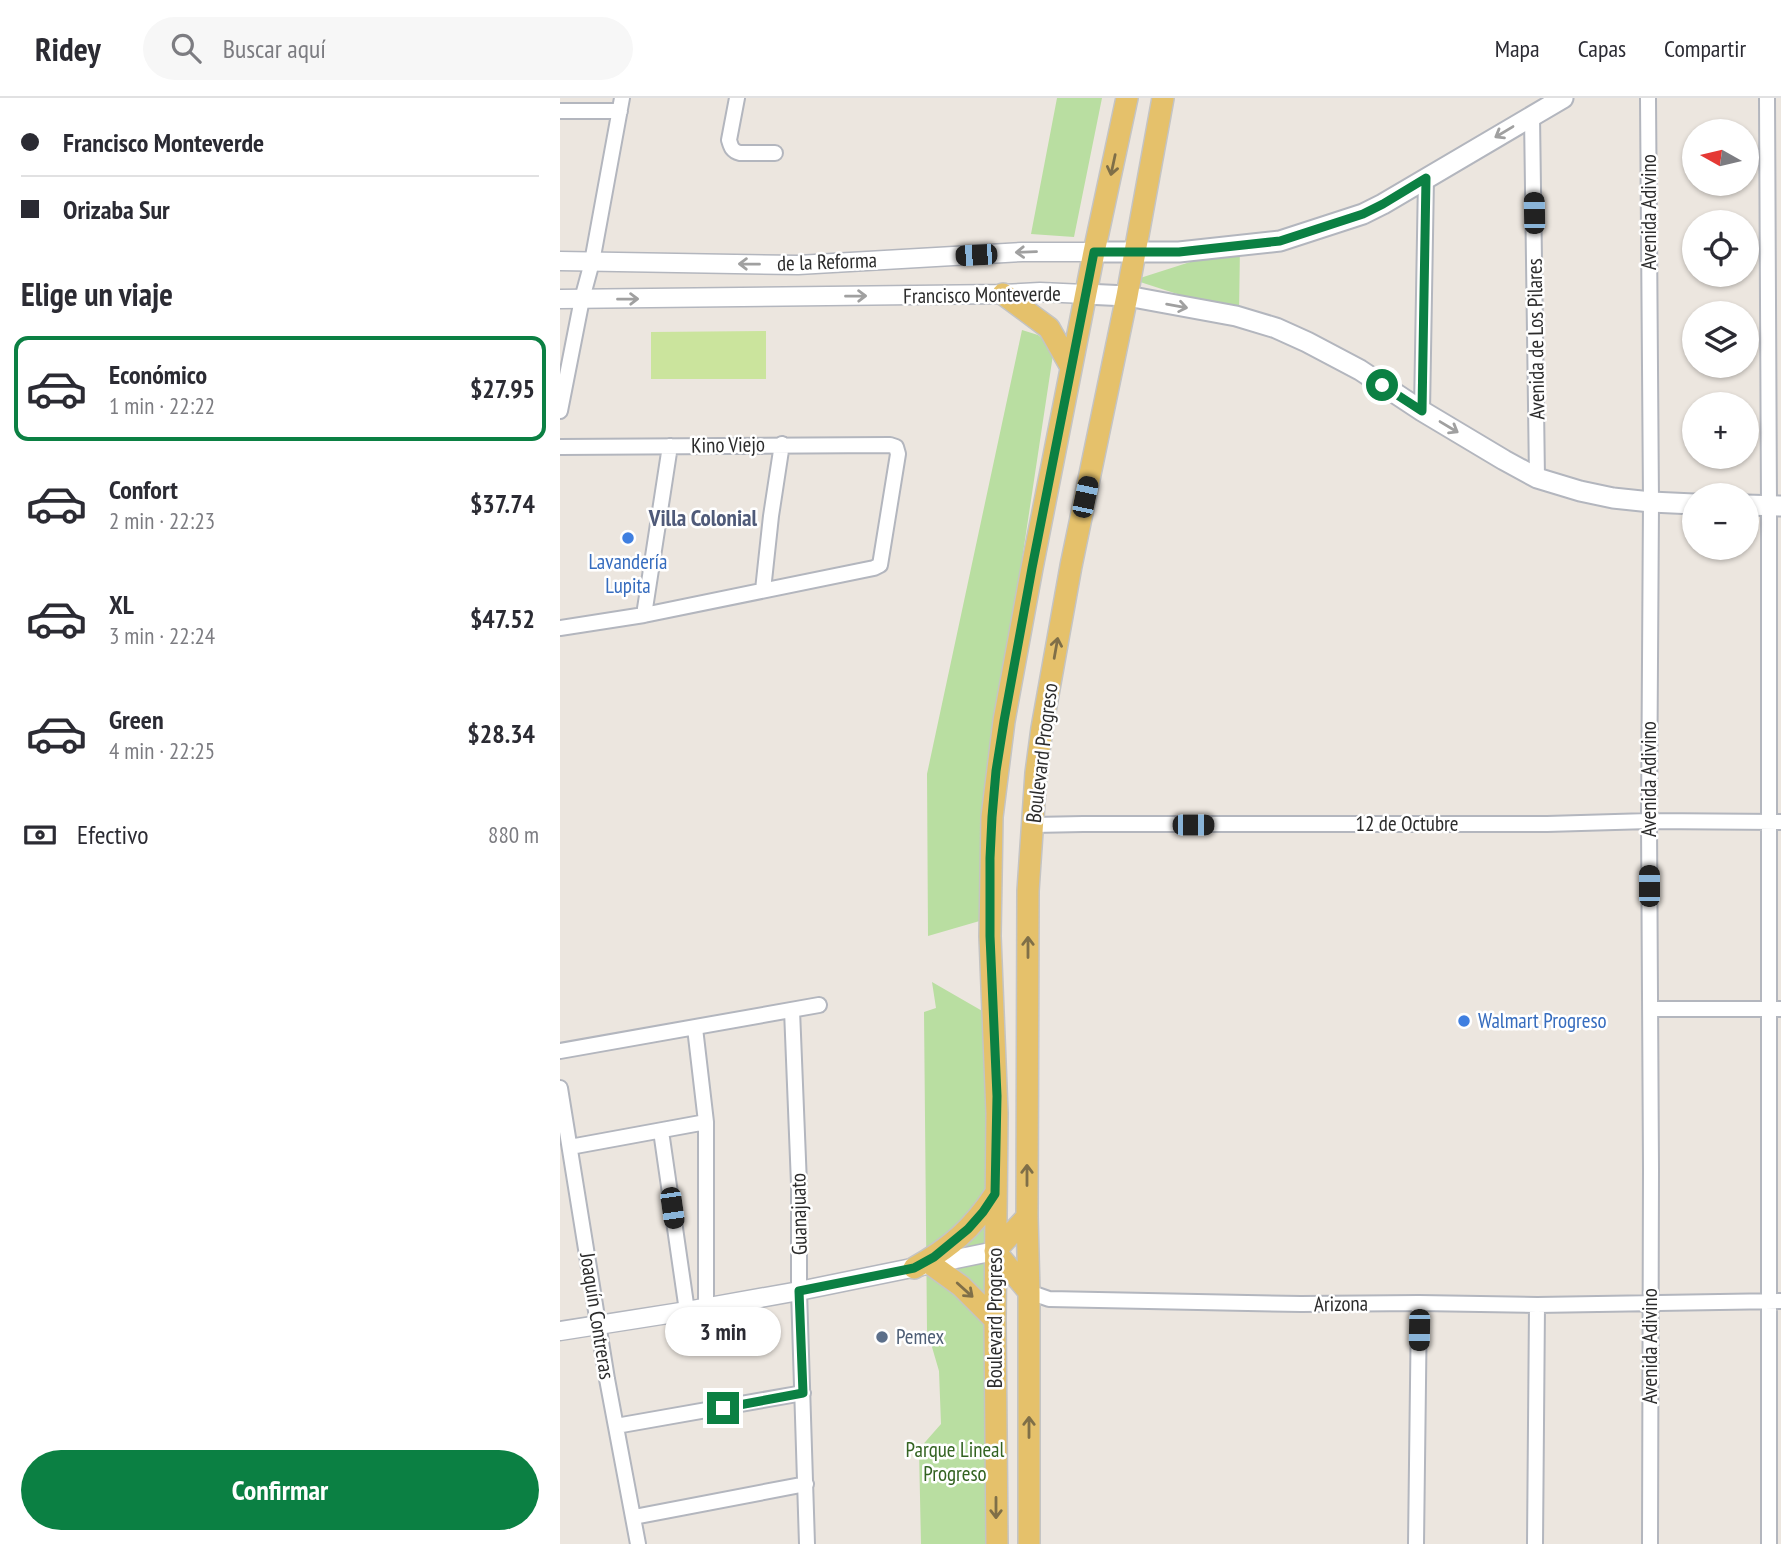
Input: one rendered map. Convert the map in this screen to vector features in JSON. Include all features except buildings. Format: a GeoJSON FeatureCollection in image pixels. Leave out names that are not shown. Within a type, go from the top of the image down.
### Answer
{"type":"FeatureCollection","features":[{"type":"Feature","properties":{"kind":"main road","name":"Boulevard Progreso"},"geometry":{"type":"LineString","coordinates":[[997,1544],[997,1077],[990,936],[992,817],[1004,721],[1085,294],[1127,98]]}},
{"type":"Feature","properties":{"kind":"main road","name":"Boulevard Progreso"},"geometry":{"type":"LineString","coordinates":[[1029,1544],[1028,891],[1040,740],[1163,98]]}},
{"type":"Feature","properties":{"kind":"main road"},"geometry":{"type":"LineString","coordinates":[[1094,252],[1201,250],[1280,241],[1363,214],[1563,98]]}},
{"type":"Feature","properties":{"kind":"main road"},"geometry":{"type":"LineString","coordinates":[[1003,294],[1048,328],[1071,367]]}},
{"type":"Feature","properties":{"kind":"main road","name":"Francisco Monteverde"},"geometry":{"type":"LineString","coordinates":[[1085,294],[1127,296],[1236,316],[1276,328],[1360,370],[1422,411],[1537,478],[1613,498],[1682,503]]}},
{"type":"Feature","properties":{"kind":"main road"},"geometry":{"type":"LineString","coordinates":[[995,1194],[960,1237],[923,1266],[961,1286],[995,1320]]}},
{"type":"Feature","properties":{"kind":"main road"},"geometry":{"type":"LineString","coordinates":[[1027,1217],[995,1251],[1029,1292]]}},
{"type":"Feature","properties":{"kind":"street"},"geometry":{"type":"LineString","coordinates":[[737,98],[729,140],[731,147],[734,151],[775,153]]}},
{"type":"Feature","properties":{"kind":"street","name":"Avenida Adivino"},"geometry":{"type":"LineString","coordinates":[[1648,98],[1651,502],[1650,1544]]}},
{"type":"Feature","properties":{"kind":"street"},"geometry":{"type":"LineString","coordinates":[[1767,98],[1775,506],[1775,1301],[1769,1544]]}},
{"type":"Feature","properties":{"kind":"street"},"geometry":{"type":"LineString","coordinates":[[560,111],[621,105],[592,262],[560,411]]}},
{"type":"Feature","properties":{"kind":"street","name":"Avenida de Los Pilares"},"geometry":{"type":"LineString","coordinates":[[1532,116],[1537,478]]}},
{"type":"Feature","properties":{"kind":"street"},"geometry":{"type":"LineString","coordinates":[[1422,411],[1426,178]]}},
{"type":"Feature","properties":{"kind":"street","name":"de la Reforma"},"geometry":{"type":"LineString","coordinates":[[560,261],[798,265],[1022,252],[1094,252]]}},
{"type":"Feature","properties":{"kind":"street","name":"Francisco Monteverde"},"geometry":{"type":"LineString","coordinates":[[560,299],[1040,292],[1085,294]]}},
{"type":"Feature","properties":{"kind":"street"},"geometry":{"type":"LineString","coordinates":[[560,628],[644,615],[763,590],[782,444]]}},
{"type":"Feature","properties":{"kind":"street","name":"Kino Viejo"},"geometry":{"type":"LineString","coordinates":[[560,447],[782,444],[896,447],[898,454],[880,565],[763,590]]}},
{"type":"Feature","properties":{"kind":"street"},"geometry":{"type":"LineString","coordinates":[[644,615],[670,446]]}},
{"type":"Feature","properties":{"kind":"street","name":"12 de Octubre"},"geometry":{"type":"LineString","coordinates":[[1033,825],[1775,822]]}},
{"type":"Feature","properties":{"kind":"street"},"geometry":{"type":"LineString","coordinates":[[560,1051],[819,1005]]}},
{"type":"Feature","properties":{"kind":"street"},"geometry":{"type":"LineString","coordinates":[[1650,1009],[1775,1009]]}},
{"type":"Feature","properties":{"kind":"street","name":"Guanajuato"},"geometry":{"type":"LineString","coordinates":[[792,1010],[799,1184],[799,1291],[807,1544]]}},
{"type":"Feature","properties":{"kind":"street"},"geometry":{"type":"LineString","coordinates":[[695,1028],[706,1122],[706,1307]]}},
{"type":"Feature","properties":{"kind":"street","name":"Joaquín Contreras"},"geometry":{"type":"LineString","coordinates":[[560,1088],[638,1544]]}},
{"type":"Feature","properties":{"kind":"street"},"geometry":{"type":"LineString","coordinates":[[570,1147],[706,1122]]}},
{"type":"Feature","properties":{"kind":"street"},"geometry":{"type":"LineString","coordinates":[[661,1130],[687,1311]]}},
{"type":"Feature","properties":{"kind":"street"},"geometry":{"type":"LineString","coordinates":[[560,1331],[799,1291],[995,1251]]}},
{"type":"Feature","properties":{"kind":"street","name":"Arizona"},"geometry":{"type":"LineString","coordinates":[[1029,1292],[1049,1299],[1301,1304],[1537,1305],[1775,1301]]}},
{"type":"Feature","properties":{"kind":"street"},"geometry":{"type":"LineString","coordinates":[[1416,1544],[1419,1303]]}},
{"type":"Feature","properties":{"kind":"street"},"geometry":{"type":"LineString","coordinates":[[1535,1544],[1537,1305]]}},
{"type":"Feature","properties":{"kind":"street"},"geometry":{"type":"LineString","coordinates":[[616,1426],[803,1393]]}},
{"type":"Feature","properties":{"kind":"street"},"geometry":{"type":"LineString","coordinates":[[634,1517],[806,1484]]}},
{"type":"Feature","properties":{"kind":"green space"},"geometry":{"type":"Polygon","coordinates":[[[1057,98],[1102,98],[1074,237],[1031,234],[1057,98]]]}},
{"type":"Feature","properties":{"kind":"green space"},"geometry":{"type":"Polygon","coordinates":[[[1240,246],[1239,314],[1134,280],[1240,246]]]}},
{"type":"Feature","properties":{"kind":"green space"},"geometry":{"type":"Polygon","coordinates":[[[1022,330],[1038,335],[1054,348],[997,725],[983,920],[928,936],[927,774],[1022,330]]]}},
{"type":"Feature","properties":{"kind":"green space"},"geometry":{"type":"Polygon","coordinates":[[[766,331],[766,379],[651,379],[651,332],[766,331]]]}},
{"type":"Feature","properties":{"kind":"green space","name":"Parque Lineal Progreso"},"geometry":{"type":"Polygon","coordinates":[[[932,982],[991,1016],[992,1544],[921,1544],[919,1449],[941,1424],[939,1371],[927,1330],[924,1012],[936,1008],[932,982]]]}},
{"type":"Feature","properties":{"kind":"place","name":"Lavandería Lupita"},"geometry":{"type":"Point","coordinates":[628,538]}},
{"type":"Feature","properties":{"kind":"place","name":"Walmart Progreso"},"geometry":{"type":"Point","coordinates":[1464,1021]}},
{"type":"Feature","properties":{"kind":"place","name":"Pemex"},"geometry":{"type":"Point","coordinates":[882,1337]}},
{"type":"Feature","properties":{"kind":"district","name":"Villa Colonial"},"geometry":{"type":"Point","coordinates":[703,518]}},
{"type":"Feature","properties":{"kind":"route"},"geometry":{"type":"LineString","coordinates":[[723,1408],[803,1393],[799,1291],[914,1268],[952,1244],[983,1212],[995,1194],[997,1096],[990,936],[990,858],[996,771],[1032,568],[1094,252],[1179,252],[1280,241],[1363,214],[1426,178],[1422,411],[1382,385]]}}]}
